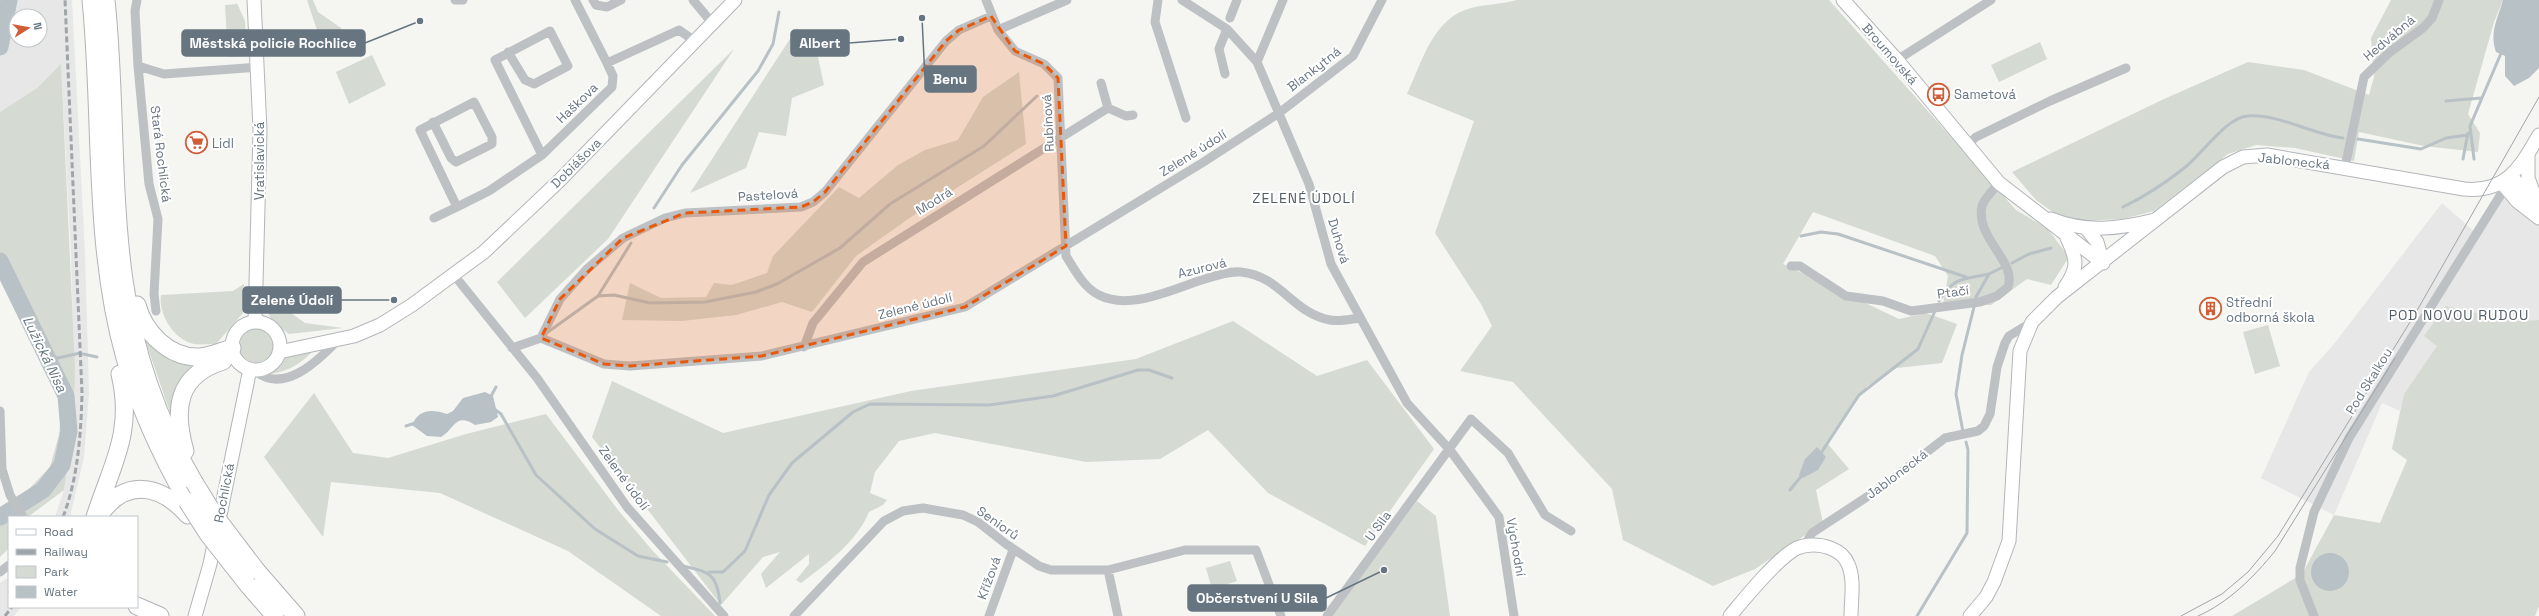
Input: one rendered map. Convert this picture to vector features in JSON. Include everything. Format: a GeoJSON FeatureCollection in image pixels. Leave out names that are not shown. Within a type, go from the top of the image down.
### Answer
{"type":"FeatureCollection","features":[{"type":"Feature","properties":{"kind":"highway"},"geometry":{"type":"LineString","coordinates":[[91,0],[96,54],[102,221],[107,267],[115,316],[133,386],[180,500],[248,585],[275,616]]}},
{"type":"Feature","properties":{"kind":"highway"},"geometry":{"type":"LineString","coordinates":[[106,0],[116,182],[124,280],[139,350],[157,407],[194,482],[215,516],[256,570],[296,616]]}},
{"type":"Feature","properties":{"kind":"highway"},"geometry":{"type":"LineString","coordinates":[[116,182],[134,295],[139,315],[149,331],[172,350],[187,356],[200,357],[233,352]]}},
{"type":"Feature","properties":{"kind":"highway"},"geometry":{"type":"LineString","coordinates":[[95,516],[125,426],[126,402],[114,347],[106,288],[107,267]]}},
{"type":"Feature","properties":{"kind":"highway"},"geometry":{"type":"LineString","coordinates":[[194,482],[179,429],[178,410],[182,396],[190,381],[199,371],[233,352]]}},
{"type":"Feature","properties":{"kind":"highway"},"geometry":{"type":"LineString","coordinates":[[99,516],[110,501],[123,493],[136,489],[150,489],[180,500]]}},
{"type":"Feature","properties":{"kind":"highway"},"geometry":{"type":"LineString","coordinates":[[138,606],[160,616]]}},
{"type":"Feature","properties":{"kind":"street","name":"Stará Rochlická"},"geometry":{"type":"LineString","coordinates":[[137,0],[135,11],[138,66],[150,184],[158,219],[154,294],[156,311]]}},
{"type":"Feature","properties":{"kind":"street","name":"Vratislavická"},"geometry":{"type":"LineString","coordinates":[[254,0],[258,67],[260,179],[255,322]]}},
{"type":"Feature","properties":{"kind":"street"},"geometry":{"type":"LineString","coordinates":[[455,0],[462,0]]}},
{"type":"Feature","properties":{"kind":"street","name":"Haškova"},"geometry":{"type":"LineString","coordinates":[[434,218],[489,191],[542,155],[612,87],[613,76],[575,0]]}},
{"type":"Feature","properties":{"kind":"street"},"geometry":{"type":"LineString","coordinates":[[593,0],[596,5],[607,7],[621,0]]}},
{"type":"Feature","properties":{"kind":"street"},"geometry":{"type":"LineString","coordinates":[[693,0],[713,24]]}},
{"type":"Feature","properties":{"kind":"street","name":"Dobiášova"},"geometry":{"type":"LineString","coordinates":[[280,345],[331,347],[380,325],[403,312],[454,275],[508,231],[696,42],[735,0]]}},
{"type":"Feature","properties":{"kind":"street","name":"Rubínová"},"geometry":{"type":"LineString","coordinates":[[986,0],[991,16],[998,30],[1015,51],[1044,64],[1058,78],[1062,135],[1066,246]]}},
{"type":"Feature","properties":{"kind":"street"},"geometry":{"type":"LineString","coordinates":[[998,30],[1068,0]]}},
{"type":"Feature","properties":{"kind":"street"},"geometry":{"type":"LineString","coordinates":[[1158,0],[1156,22],[1186,118]]}},
{"type":"Feature","properties":{"kind":"street","name":"Duhová"},"geometry":{"type":"LineString","coordinates":[[1182,0],[1227,29],[1257,62],[1309,184],[1331,264],[1407,404],[1450,450]]}},
{"type":"Feature","properties":{"kind":"street"},"geometry":{"type":"LineString","coordinates":[[1230,18],[1237,0]]}},
{"type":"Feature","properties":{"kind":"street"},"geometry":{"type":"LineString","coordinates":[[1257,62],[1283,0]]}},
{"type":"Feature","properties":{"kind":"street","name":"Blankytná"},"geometry":{"type":"LineString","coordinates":[[1279,113],[1352,56],[1382,0]]}},
{"type":"Feature","properties":{"kind":"street","name":"Broumovská"},"geometry":{"type":"LineString","coordinates":[[1843,0],[1897,60],[1966,146],[1999,183],[2103,263]]}},
{"type":"Feature","properties":{"kind":"street"},"geometry":{"type":"LineString","coordinates":[[1897,60],[1991,0]]}},
{"type":"Feature","properties":{"kind":"street","name":"Hedvábná"},"geometry":{"type":"LineString","coordinates":[[2345,167],[2364,77],[2390,52],[2423,28],[2432,18],[2439,0]]}},
{"type":"Feature","properties":{"kind":"street","name":"Pastelová"},"geometry":{"type":"LineString","coordinates":[[541,338],[560,299],[587,269],[623,238],[665,218],[685,212],[802,207],[813,202],[825,192],[946,41],[958,30],[991,16]]}},
{"type":"Feature","properties":{"kind":"street"},"geometry":{"type":"LineString","coordinates":[[1225,74],[1219,49],[1227,29]]}},
{"type":"Feature","properties":{"kind":"street"},"geometry":{"type":"LineString","coordinates":[[508,52],[525,80],[534,84],[568,66],[550,30],[508,52],[495,60],[542,155]]}},
{"type":"Feature","properties":{"kind":"street"},"geometry":{"type":"LineString","coordinates":[[607,63],[679,30],[696,42]]}},
{"type":"Feature","properties":{"kind":"street"},"geometry":{"type":"LineString","coordinates":[[138,66],[164,74],[258,67]]}},
{"type":"Feature","properties":{"kind":"street"},"geometry":{"type":"LineString","coordinates":[[1966,146],[1976,137],[2030,110],[2126,68]]}},
{"type":"Feature","properties":{"kind":"street"},"geometry":{"type":"LineString","coordinates":[[1101,83],[1108,108],[1126,116],[1134,115]]}},
{"type":"Feature","properties":{"kind":"street"},"geometry":{"type":"LineString","coordinates":[[433,122],[451,158],[456,162],[492,144],[492,137],[474,102],[433,122],[420,130],[457,207]]}},
{"type":"Feature","properties":{"kind":"street","name":"Modrá"},"geometry":{"type":"LineString","coordinates":[[804,347],[813,323],[863,262],[1062,135],[1108,108]]}},
{"type":"Feature","properties":{"kind":"street","name":"Zelené údolí"},"geometry":{"type":"LineString","coordinates":[[541,338],[604,364],[630,366],[762,356],[965,307],[1202,163],[1279,113]]}},
{"type":"Feature","properties":{"kind":"street"},"geometry":{"type":"LineString","coordinates":[[2506,183],[2528,155],[2539,135]]}},
{"type":"Feature","properties":{"kind":"street","name":"Jablonecká"},"geometry":{"type":"LineString","coordinates":[[1804,546],[1812,533],[1882,487],[1945,438],[1978,431],[1984,426],[1990,414],[1997,367],[2005,343],[2009,336],[2032,322],[2057,297],[2103,263],[2223,167],[2243,157],[2267,155],[2345,167],[2464,189],[2485,190],[2506,183]]}},
{"type":"Feature","properties":{"kind":"street"},"geometry":{"type":"LineString","coordinates":[[2528,155],[2530,184],[2539,207]]}},
{"type":"Feature","properties":{"kind":"street","name":"Ptačí"},"geometry":{"type":"LineString","coordinates":[[1791,266],[1800,266],[1846,296],[1883,301],[1912,312],[1980,302],[1997,296],[2008,286],[2010,276],[1981,225],[1982,205],[1999,183]]}},
{"type":"Feature","properties":{"kind":"street"},"geometry":{"type":"LineString","coordinates":[[2506,183],[2539,213]]}},
{"type":"Feature","properties":{"kind":"street"},"geometry":{"type":"LineString","coordinates":[[2506,183],[2539,218]]}},
{"type":"Feature","properties":{"kind":"street","name":"Pod Skalkou"},"geometry":{"type":"LineString","coordinates":[[2314,616],[2300,580],[2300,568],[2314,512],[2349,438],[2506,183]]}},
{"type":"Feature","properties":{"kind":"street","name":"Broumovská"},"geometry":{"type":"LineString","coordinates":[[2039,215],[2064,224],[2086,228],[2121,228],[2158,219]]}},
{"type":"Feature","properties":{"kind":"street"},"geometry":{"type":"LineString","coordinates":[[2086,228],[2097,242],[2103,263]]}},
{"type":"Feature","properties":{"kind":"street","name":"Broumovská"},"geometry":{"type":"LineString","coordinates":[[2057,297],[2075,273],[2074,254],[2066,236]]}},
{"type":"Feature","properties":{"kind":"street","name":"Azurová"},"geometry":{"type":"LineString","coordinates":[[1066,246],[1066,256],[1080,279],[1099,295],[1122,300],[1140,298],[1223,273],[1240,272],[1261,277],[1279,287],[1303,310],[1317,317],[1331,321],[1360,318]]}},
{"type":"Feature","properties":{"kind":"street","name":"Zelené údolí"},"geometry":{"type":"LineString","coordinates":[[454,275],[536,378],[627,506],[724,616]]}},
{"type":"Feature","properties":{"kind":"street","name":"Dobiášova"},"geometry":{"type":"LineString","coordinates":[[280,345],[352,332],[403,312]]}},
{"type":"Feature","properties":{"kind":"street"},"geometry":{"type":"LineString","coordinates":[[252,369],[270,366],[280,345],[268,325],[255,322],[240,328],[233,340],[233,352],[243,366],[252,369],[260,375],[274,378],[289,376],[304,371],[331,347]]}},
{"type":"Feature","properties":{"kind":"street","name":"Jablonecká"},"geometry":{"type":"LineString","coordinates":[[1970,616],[1986,597],[1994,582],[2009,541],[2020,351],[2032,322]]}},
{"type":"Feature","properties":{"kind":"street"},"geometry":{"type":"LineString","coordinates":[[512,348],[541,338]]}},
{"type":"Feature","properties":{"kind":"street","name":"Rochlická"},"geometry":{"type":"LineString","coordinates":[[195,616],[210,564],[252,369]]}},
{"type":"Feature","properties":{"kind":"street"},"geometry":{"type":"LineString","coordinates":[[0,411],[2,469],[10,495],[22,516]]}},
{"type":"Feature","properties":{"kind":"street","name":"U Sila"},"geometry":{"type":"LineString","coordinates":[[1326,616],[1450,450],[1471,419],[1508,453],[1545,516],[1571,531]]}},
{"type":"Feature","properties":{"kind":"street","name":"Východní"},"geometry":{"type":"LineString","coordinates":[[1450,450],[1499,517],[1514,616]]}},
{"type":"Feature","properties":{"kind":"street","name":"Seniorů"},"geometry":{"type":"LineString","coordinates":[[794,616],[884,521],[903,511],[923,508],[963,515],[978,522],[1013,550],[1039,566],[1051,570],[1108,570],[1185,550],[1256,550],[1281,616]]}},
{"type":"Feature","properties":{"kind":"street"},"geometry":{"type":"LineString","coordinates":[[1730,616],[1775,567],[1793,551],[1804,546],[1822,545],[1843,556],[1848,564],[1851,577],[1851,616]]}},
{"type":"Feature","properties":{"kind":"street","name":"Křížová"},"geometry":{"type":"LineString","coordinates":[[989,616],[1013,550]]}},
{"type":"Feature","properties":{"kind":"street"},"geometry":{"type":"LineString","coordinates":[[0,572],[8,566]]}},
{"type":"Feature","properties":{"kind":"street"},"geometry":{"type":"LineString","coordinates":[[1108,570],[1118,616]]}},
{"type":"Feature","properties":{"kind":"highlighted area"},"geometry":{"type":"Polygon","coordinates":[[[991,16],[1015,51],[1044,64],[1058,78],[1066,246],[965,307],[762,356],[630,366],[604,364],[541,338],[560,299],[623,238],[685,213],[801,207],[813,202],[825,192],[946,41],[959,30],[991,16]]]}},
{"type":"Feature","properties":{"kind":"shaded area"},"geometry":{"type":"Polygon","coordinates":[[[0,0],[72,0],[85,254],[89,393],[84,457],[70,516],[55,516],[64,490],[70,455],[75,393],[71,255],[61,65],[37,88],[0,112],[0,0]]]}},
{"type":"Feature","properties":{"kind":"shaded area"},"geometry":{"type":"Polygon","coordinates":[[[2505,189],[2539,218],[2539,320],[2512,321],[2446,306],[2438,345],[2404,394],[2400,411],[2382,403],[2334,515],[2261,478],[2309,372],[2334,344],[2442,203],[2477,234],[2505,189]]]}},
{"type":"Feature","properties":{"kind":"shaded area"},"geometry":{"type":"Polygon","coordinates":[[[8,578],[8,608],[20,608],[14,616],[0,616],[0,583],[8,578]]]}},
{"type":"Feature","properties":{"kind":"green space"},"geometry":{"type":"Polygon","coordinates":[[[307,0],[313,0],[318,12],[341,28],[341,41],[334,47],[330,48],[322,45],[307,0]]]}},
{"type":"Feature","properties":{"kind":"green space"},"geometry":{"type":"Polygon","coordinates":[[[1517,0],[1829,0],[2016,210],[2047,228],[2069,257],[2051,285],[2027,279],[1991,305],[1943,304],[1948,276],[1935,256],[1813,212],[1783,264],[1899,319],[1926,313],[1957,324],[1942,363],[1897,368],[1867,386],[1827,443],[1849,469],[1816,490],[1823,523],[1755,569],[1713,586],[1623,540],[1612,489],[1513,382],[1460,371],[1492,326],[1481,304],[1435,233],[1474,121],[1407,94],[1429,45],[1444,24],[1465,10],[1517,0]]]}},
{"type":"Feature","properties":{"kind":"green space"},"geometry":{"type":"Polygon","coordinates":[[[2391,0],[2503,0],[2494,22],[2468,114],[2480,133],[2478,152],[2424,146],[2359,132],[2354,161],[2295,148],[2256,145],[2228,154],[2154,211],[2123,219],[2082,221],[2058,216],[2036,200],[2012,172],[2164,99],[2248,62],[2304,70],[2369,95],[2374,77],[2371,38],[2391,0]]]}},
{"type":"Feature","properties":{"kind":"green space"},"geometry":{"type":"Polygon","coordinates":[[[236,1],[245,21],[247,50],[241,56],[228,57],[225,5],[237,4],[236,1]]]}},
{"type":"Feature","properties":{"kind":"green space"},"geometry":{"type":"Polygon","coordinates":[[[797,28],[816,48],[824,85],[792,98],[786,136],[759,132],[746,168],[690,193],[797,28]]]}},
{"type":"Feature","properties":{"kind":"green space"},"geometry":{"type":"Polygon","coordinates":[[[2040,42],[2047,59],[1999,82],[1991,65],[2040,42]]]}},
{"type":"Feature","properties":{"kind":"green space"},"geometry":{"type":"Polygon","coordinates":[[[734,49],[608,239],[525,318],[497,282],[734,49]]]}},
{"type":"Feature","properties":{"kind":"green space"},"geometry":{"type":"Polygon","coordinates":[[[372,55],[386,85],[349,104],[336,72],[372,55]]]}},
{"type":"Feature","properties":{"kind":"green space"},"geometry":{"type":"Polygon","coordinates":[[[61,64],[75,368],[74,428],[64,490],[29,516],[8,516],[8,549],[0,557],[0,507],[28,490],[50,467],[59,435],[62,401],[0,276],[0,112],[37,88],[61,64]]]}},
{"type":"Feature","properties":{"kind":"green space"},"geometry":{"type":"Polygon","coordinates":[[[1019,72],[1026,144],[911,217],[856,256],[812,312],[782,302],[736,315],[682,321],[622,320],[630,283],[661,298],[706,297],[714,283],[732,285],[767,273],[773,256],[839,187],[859,198],[898,165],[925,150],[958,140],[983,97],[1019,72]]]}},
{"type":"Feature","properties":{"kind":"green space"},"geometry":{"type":"Polygon","coordinates":[[[244,284],[243,313],[216,344],[194,344],[187,342],[174,332],[162,310],[161,295],[233,291],[244,284]]]}},
{"type":"Feature","properties":{"kind":"green space"},"geometry":{"type":"Polygon","coordinates":[[[2446,306],[2512,321],[2539,320],[2539,606],[2535,616],[2232,616],[2302,574],[2334,515],[2380,523],[2407,460],[2392,449],[2404,394],[2437,346],[2424,336],[2446,306]]]}},
{"type":"Feature","properties":{"kind":"green space"},"geometry":{"type":"Polygon","coordinates":[[[266,308],[284,308],[305,323],[343,328],[289,334],[272,321],[266,308]]]}},
{"type":"Feature","properties":{"kind":"green space"},"geometry":{"type":"Polygon","coordinates":[[[1233,321],[1317,376],[1367,360],[1434,449],[1365,546],[1268,493],[1208,430],[1160,459],[1086,462],[935,433],[899,441],[875,472],[870,493],[887,500],[883,505],[869,512],[857,533],[849,543],[821,568],[801,583],[796,580],[809,564],[809,554],[766,588],[761,574],[780,552],[763,557],[721,605],[592,437],[612,381],[723,433],[911,391],[1136,359],[1233,321]]]}},
{"type":"Feature","properties":{"kind":"green space"},"geometry":{"type":"Polygon","coordinates":[[[2268,325],[2280,366],[2255,374],[2243,332],[2268,325]]]}},
{"type":"Feature","properties":{"kind":"green space"},"geometry":{"type":"Polygon","coordinates":[[[254,327],[260,327],[270,332],[275,345],[270,358],[260,363],[254,363],[244,358],[239,348],[239,342],[244,332],[254,327]]]}},
{"type":"Feature","properties":{"kind":"green space"},"geometry":{"type":"Polygon","coordinates":[[[145,340],[156,350],[174,361],[196,365],[187,375],[171,415],[145,340]]]}},
{"type":"Feature","properties":{"kind":"green space"},"geometry":{"type":"Polygon","coordinates":[[[316,348],[295,366],[284,371],[270,374],[286,357],[299,351],[316,348]]]}},
{"type":"Feature","properties":{"kind":"green space"},"geometry":{"type":"Polygon","coordinates":[[[314,393],[353,453],[388,458],[466,434],[546,414],[618,510],[652,550],[715,616],[661,616],[568,551],[440,493],[331,482],[323,537],[264,457],[314,393]]]}},
{"type":"Feature","properties":{"kind":"green space"},"geometry":{"type":"Polygon","coordinates":[[[1417,501],[1436,516],[1450,616],[1331,616],[1417,501]]]}},
{"type":"Feature","properties":{"kind":"green space"},"geometry":{"type":"Polygon","coordinates":[[[1230,561],[1237,581],[1212,589],[1206,568],[1230,561]]]}},
{"type":"Feature","properties":{"kind":"water"},"geometry":{"type":"Polygon","coordinates":[[[2503,0],[2539,0],[2539,68],[2529,78],[2514,86],[2505,76],[2505,56],[2496,52],[2493,38],[2503,0]]]}},
{"type":"Feature","properties":{"kind":"water"},"geometry":{"type":"Polygon","coordinates":[[[485,392],[493,396],[498,417],[491,422],[475,425],[468,421],[459,421],[441,437],[427,436],[412,425],[422,413],[436,411],[447,414],[453,411],[463,398],[485,392]]]}},
{"type":"Feature","properties":{"kind":"water"},"geometry":{"type":"Polygon","coordinates":[[[1817,447],[1826,457],[1818,470],[1803,478],[1799,475],[1805,459],[1817,447]]]}},
{"type":"Feature","properties":{"kind":"water"},"geometry":{"type":"Polygon","coordinates":[[[2330,553],[2340,556],[2346,562],[2349,572],[2346,582],[2340,588],[2330,591],[2320,588],[2314,582],[2311,572],[2314,562],[2320,556],[2330,553]]]}},
{"type":"Feature","properties":{"kind":"waterway","name":"Lužická Nisa"},"geometry":{"type":"LineString","coordinates":[[0,47],[9,0]]}},
{"type":"Feature","properties":{"kind":"waterway"},"geometry":{"type":"LineString","coordinates":[[654,208],[682,165],[758,71],[773,44],[779,12]]}},
{"type":"Feature","properties":{"kind":"waterway"},"geometry":{"type":"LineString","coordinates":[[2474,159],[2470,126],[2502,51]]}},
{"type":"Feature","properties":{"kind":"waterway"},"geometry":{"type":"LineString","coordinates":[[548,332],[598,296],[614,295],[650,303],[705,302],[756,292],[777,284],[840,248],[890,204],[984,146],[1037,96]]}},
{"type":"Feature","properties":{"kind":"waterway"},"geometry":{"type":"LineString","coordinates":[[2446,101],[2481,98]]}},
{"type":"Feature","properties":{"kind":"waterway"},"geometry":{"type":"LineString","coordinates":[[2123,207],[2154,190],[2183,169],[2214,138],[2231,123],[2240,118],[2248,116],[2272,118],[2319,133],[2343,138]]}},
{"type":"Feature","properties":{"kind":"waterway"},"geometry":{"type":"LineString","coordinates":[[2463,159],[2468,133]]}},
{"type":"Feature","properties":{"kind":"waterway"},"geometry":{"type":"LineString","coordinates":[[2358,139],[2421,149],[2446,138],[2468,135]]}},
{"type":"Feature","properties":{"kind":"waterway"},"geometry":{"type":"LineString","coordinates":[[1801,236],[1821,232],[1838,234],[1966,277]]}},
{"type":"Feature","properties":{"kind":"waterway"},"geometry":{"type":"LineString","coordinates":[[598,296],[631,243]]}},
{"type":"Feature","properties":{"kind":"waterway"},"geometry":{"type":"LineString","coordinates":[[2012,263],[2029,254],[2051,248]]}},
{"type":"Feature","properties":{"kind":"waterway","name":"Lužická Nisa"},"geometry":{"type":"LineString","coordinates":[[0,261],[66,396],[69,431],[62,465],[43,490],[0,517]]}},
{"type":"Feature","properties":{"kind":"waterway"},"geometry":{"type":"LineString","coordinates":[[1976,297],[1989,274],[2003,267]]}},
{"type":"Feature","properties":{"kind":"waterway"},"geometry":{"type":"LineString","coordinates":[[1939,301],[1950,287],[1960,280],[1989,274]]}},
{"type":"Feature","properties":{"kind":"waterway"},"geometry":{"type":"LineString","coordinates":[[1963,432],[1956,394],[1962,355],[1974,307]]}},
{"type":"Feature","properties":{"kind":"waterway"},"geometry":{"type":"LineString","coordinates":[[1821,453],[1859,395],[1918,349],[1935,311]]}},
{"type":"Feature","properties":{"kind":"waterway"},"geometry":{"type":"LineString","coordinates":[[47,355],[58,358],[80,353]]}},
{"type":"Feature","properties":{"kind":"waterway"},"geometry":{"type":"LineString","coordinates":[[83,354],[97,357]]}},
{"type":"Feature","properties":{"kind":"waterway"},"geometry":{"type":"LineString","coordinates":[[709,572],[723,572],[745,551],[769,495],[792,463],[853,412],[870,404],[989,405],[1053,396],[1138,370],[1149,370],[1172,378]]}},
{"type":"Feature","properties":{"kind":"waterway"},"geometry":{"type":"LineString","coordinates":[[490,398],[496,387]]}},
{"type":"Feature","properties":{"kind":"waterway"},"geometry":{"type":"LineString","coordinates":[[493,408],[501,414],[536,475],[595,529],[638,556],[667,562]]}},
{"type":"Feature","properties":{"kind":"waterway"},"geometry":{"type":"LineString","coordinates":[[406,426],[415,423]]}},
{"type":"Feature","properties":{"kind":"waterway"},"geometry":{"type":"LineString","coordinates":[[1917,616],[1967,533],[1968,450],[1966,442]]}},
{"type":"Feature","properties":{"kind":"waterway"},"geometry":{"type":"LineString","coordinates":[[1790,490],[1803,474]]}},
{"type":"Feature","properties":{"kind":"waterway"},"geometry":{"type":"LineString","coordinates":[[683,566],[705,572],[710,576],[717,585],[720,603]]}},
{"type":"Feature","properties":{"kind":"tram line"},"geometry":{"type":"LineString","coordinates":[[2181,616],[2222,594],[2248,572],[2278,536],[2415,314],[2539,97]]}},
{"type":"Feature","properties":{"kind":"tram line"},"geometry":{"type":"LineString","coordinates":[[2198,616],[2209,611],[2230,597],[2249,580],[2275,551],[2395,358]]}},
{"type":"Feature","properties":{"kind":"railway"},"geometry":{"type":"LineString","coordinates":[[63,516],[72,487],[78,456],[82,393],[65,0]]}},
{"type":"Feature","properties":{"kind":"railway"},"geometry":{"type":"LineString","coordinates":[[5,616],[11,608]]}},
{"type":"Feature","properties":{"kind":"place","name":"Benu"},"geometry":{"type":"Point","coordinates":[922,18]}},
{"type":"Feature","properties":{"kind":"place","name":"Městská policie Rochlice"},"geometry":{"type":"Point","coordinates":[420,21]}},
{"type":"Feature","properties":{"kind":"place","name":"Albert"},"geometry":{"type":"Point","coordinates":[901,39]}},
{"type":"Feature","properties":{"kind":"place","name":"Sametová"},"geometry":{"type":"Point","coordinates":[1939,94]}},
{"type":"Feature","properties":{"kind":"place","name":"Lidl"},"geometry":{"type":"Point","coordinates":[196,143]}},
{"type":"Feature","properties":{"kind":"place","name":"Zelené Údolí"},"geometry":{"type":"Point","coordinates":[394,300]}},
{"type":"Feature","properties":{"kind":"place","name":"Střední odborná škola"},"geometry":{"type":"Point","coordinates":[2211,309]}},
{"type":"Feature","properties":{"kind":"place","name":"Občerstvení U Sila"},"geometry":{"type":"Point","coordinates":[1384,570]}},
{"type":"Feature","properties":{"kind":"district","name":"ZELENÉ ÚDOLÍ"},"geometry":{"type":"Point","coordinates":[1304,198]}},
{"type":"Feature","properties":{"kind":"district","name":"POD NOVOU RUDOU"},"geometry":{"type":"Point","coordinates":[2459,315]}}]}
